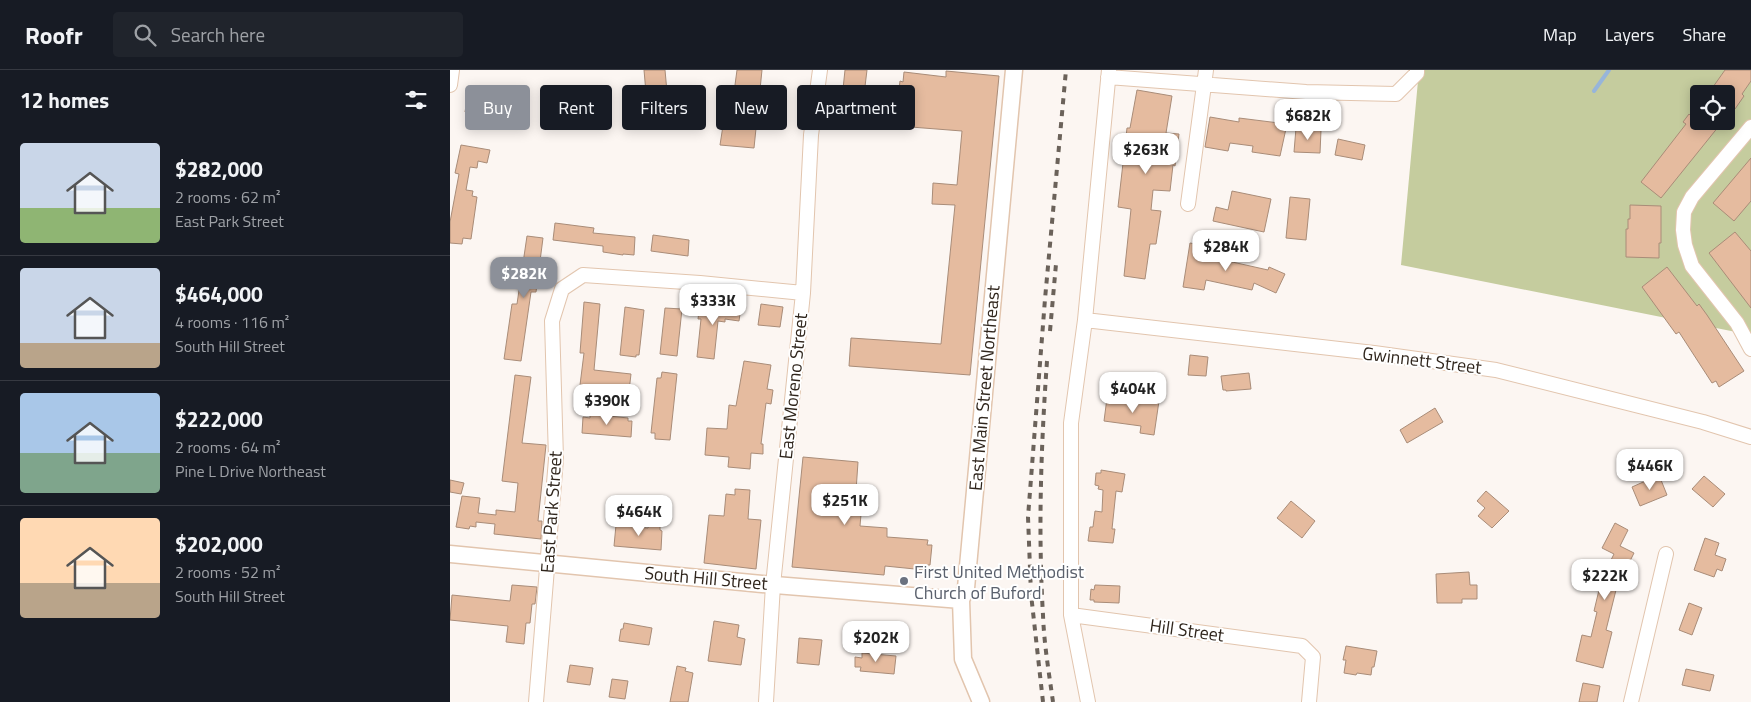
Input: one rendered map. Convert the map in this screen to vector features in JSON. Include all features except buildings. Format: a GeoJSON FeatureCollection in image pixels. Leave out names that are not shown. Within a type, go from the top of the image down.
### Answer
{"type":"FeatureCollection","features":[{"type":"Feature","properties":{"kind":"street"},"geometry":{"type":"LineString","coordinates":[[450,85],[452,70]]}},
{"type":"Feature","properties":{"kind":"street","name":"East Moreno Street"},"geometry":{"type":"LineString","coordinates":[[766,702],[773,585],[802,293],[811,135],[820,70]]}},
{"type":"Feature","properties":{"kind":"street","name":"East Main Street Northeast"},"geometry":{"type":"LineString","coordinates":[[981,702],[963,659],[962,600],[966,588],[1014,70]]}},
{"type":"Feature","properties":{"kind":"street"},"geometry":{"type":"LineString","coordinates":[[1088,702],[1071,615],[1071,423],[1085,320],[1108,73],[1205,77],[1306,92],[1396,94],[1417,70]]}},
{"type":"Feature","properties":{"kind":"street"},"geometry":{"type":"LineString","coordinates":[[1188,204],[1205,77]]}},
{"type":"Feature","properties":{"kind":"street"},"geometry":{"type":"LineString","coordinates":[[1751,127],[1692,197],[1684,212],[1682,230],[1684,245],[1692,266],[1737,323],[1747,329],[1751,349]]}},
{"type":"Feature","properties":{"kind":"street","name":"East Park Street"},"geometry":{"type":"LineString","coordinates":[[536,702],[556,459],[552,321],[562,289],[583,275],[802,293]]}},
{"type":"Feature","properties":{"kind":"street","name":"Gwinnett Street"},"geometry":{"type":"LineString","coordinates":[[1085,320],[1374,353],[1496,370],[1703,422],[1751,436]]}},
{"type":"Feature","properties":{"kind":"street","name":"South Hill Street"},"geometry":{"type":"LineString","coordinates":[[450,554],[773,585],[962,600]]}},
{"type":"Feature","properties":{"kind":"street"},"geometry":{"type":"LineString","coordinates":[[1631,702],[1666,554]]}},
{"type":"Feature","properties":{"kind":"street","name":"Hill Street"},"geometry":{"type":"LineString","coordinates":[[1071,615],[1302,646],[1312,656],[1309,702]]}},
{"type":"Feature","properties":{"kind":"green space"},"geometry":{"type":"Polygon","coordinates":[[[1419,70],[1751,70],[1751,335],[1401,265],[1419,70]]]}},
{"type":"Feature","properties":{"kind":"waterway"},"geometry":{"type":"LineString","coordinates":[[1594,91],[1609,70]]}},
{"type":"Feature","properties":{"kind":"railway"},"geometry":{"type":"LineString","coordinates":[[1043,702],[1031,594],[1028,517],[1045,299],[1066,70]]}},
{"type":"Feature","properties":{"kind":"railway"},"geometry":{"type":"LineString","coordinates":[[1050,331],[1056,264]]}},
{"type":"Feature","properties":{"kind":"railway"},"geometry":{"type":"LineString","coordinates":[[1047,361],[1040,520],[1041,583],[1044,637],[1053,702]]}},
{"type":"Feature","properties":{"kind":"place","name":"First United Methodist Church of Buford"},"geometry":{"type":"Point","coordinates":[904,581]}}]}
